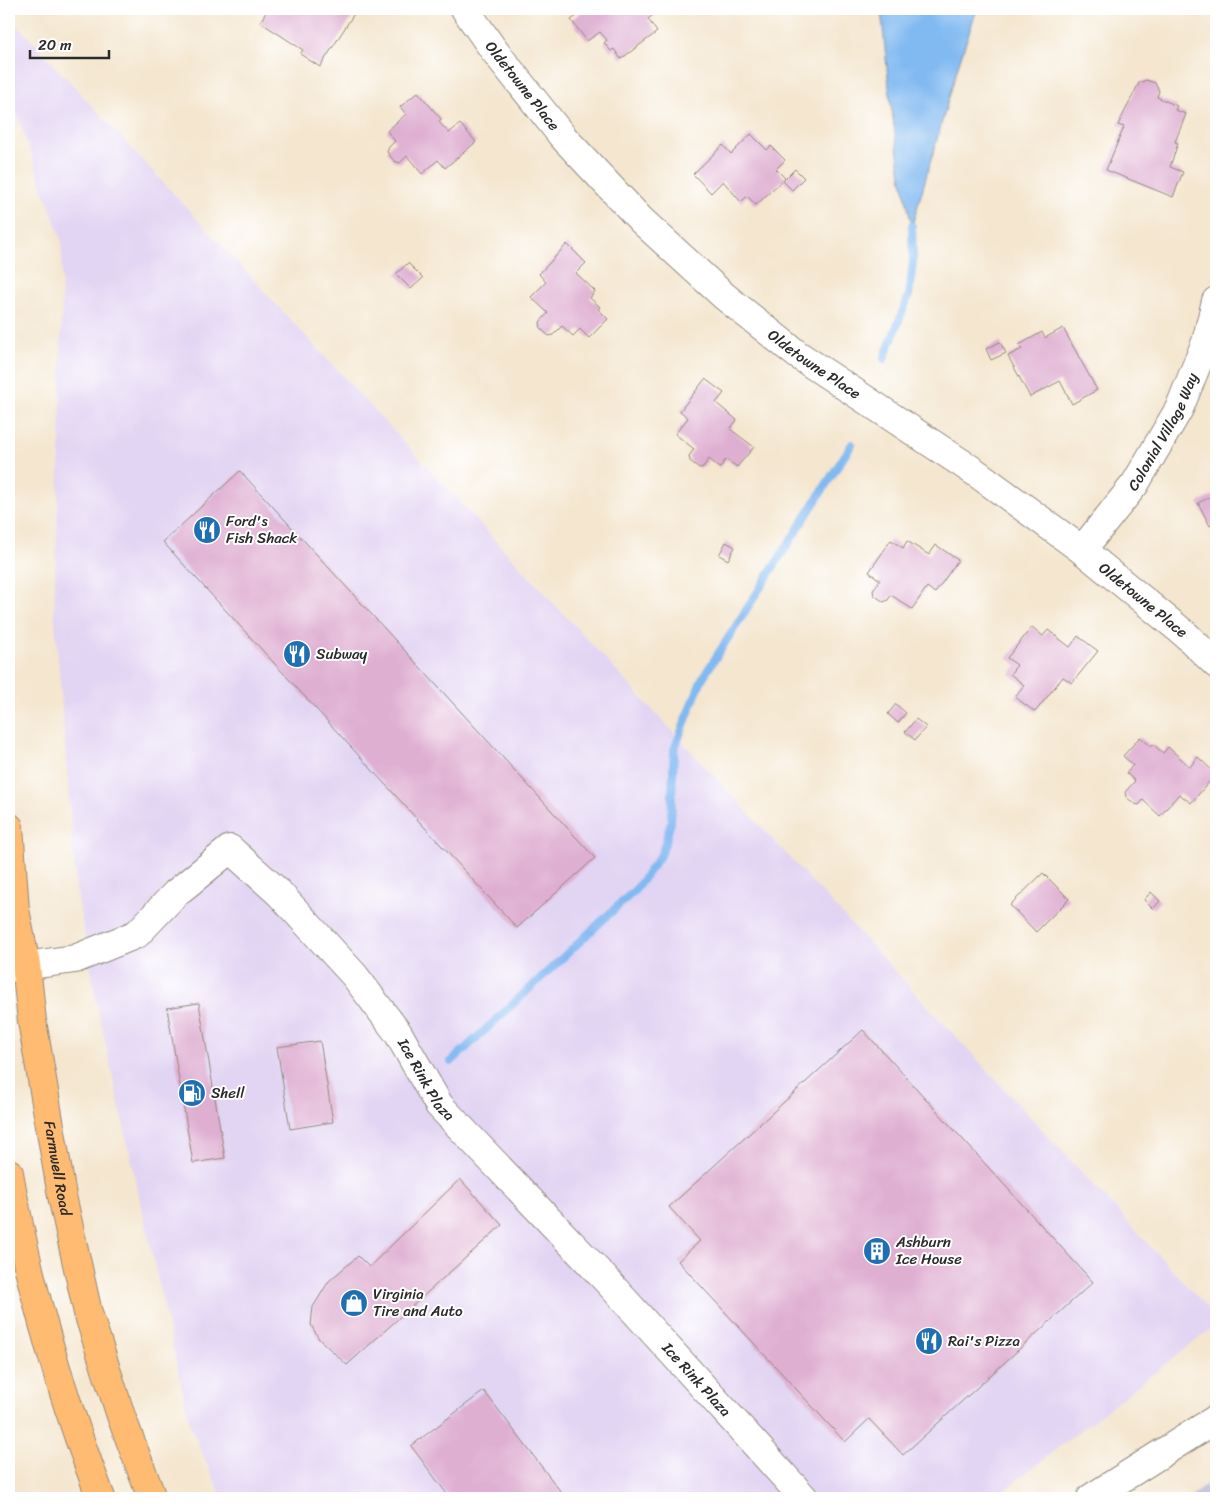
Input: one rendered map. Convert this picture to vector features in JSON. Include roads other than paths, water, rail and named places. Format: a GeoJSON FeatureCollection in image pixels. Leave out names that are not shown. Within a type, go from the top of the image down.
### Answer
{"type":"FeatureCollection","features":[{"type":"Feature","properties":{"kind":"main road","name":"Farmwell Road"},"geometry":{"type":"LineString","coordinates":[[9,827],[18,967],[32,1021],[62,1196],[88,1313],[121,1416],[152,1498]]}},
{"type":"Feature","properties":{"kind":"main road"},"geometry":{"type":"LineString","coordinates":[[9,1173],[14,1205],[42,1319],[79,1440],[101,1498]]}},
{"type":"Feature","properties":{"kind":"street","name":"Oldetowne Place"},"geometry":{"type":"LineString","coordinates":[[465,9],[493,49],[563,137],[641,220],[724,296],[798,355],[975,472],[1082,550],[1186,635],[1216,664]]}},
{"type":"Feature","properties":{"kind":"street","name":"Colonial Village Way"},"geometry":{"type":"LineString","coordinates":[[1082,550],[1135,484],[1178,409],[1206,342],[1216,301]]}},
{"type":"Feature","properties":{"kind":"street","name":"Ice Rink Plaza"},"geometry":{"type":"LineString","coordinates":[[18,967],[75,958],[137,934],[176,893],[230,849],[280,893],[354,975],[398,1033],[439,1105],[609,1283],[804,1498]]}},
{"type":"Feature","properties":{"kind":"street"},"geometry":{"type":"LineString","coordinates":[[1091,1498],[1216,1419]]}},
{"type":"Feature","properties":{"kind":"water"},"geometry":{"type":"Polygon","coordinates":[[[881,9],[981,9],[975,15],[958,66],[912,226],[901,176],[890,97],[881,9]]]}},
{"type":"Feature","properties":{"kind":"waterway"},"geometry":{"type":"LineString","coordinates":[[884,359],[909,295],[913,261],[912,226]]}},
{"type":"Feature","properties":{"kind":"waterway"},"geometry":{"type":"LineString","coordinates":[[451,1062],[636,889],[662,853],[671,822],[674,750],[702,679],[852,444]]}},
{"type":"Feature","properties":{"kind":"place","name":"Ford's Fish Shack"},"geometry":{"type":"Point","coordinates":[207,530]}},
{"type":"Feature","properties":{"kind":"place","name":"Subway"},"geometry":{"type":"Point","coordinates":[297,654]}},
{"type":"Feature","properties":{"kind":"place","name":"Shell"},"geometry":{"type":"Point","coordinates":[192,1093]}},
{"type":"Feature","properties":{"kind":"place","name":"Ashburn Ice House"},"geometry":{"type":"Point","coordinates":[877,1251]}},
{"type":"Feature","properties":{"kind":"place","name":"Virginia Tire and Auto"},"geometry":{"type":"Point","coordinates":[354,1303]}},
{"type":"Feature","properties":{"kind":"place","name":"Rai's Pizza"},"geometry":{"type":"Point","coordinates":[929,1341]}}]}
